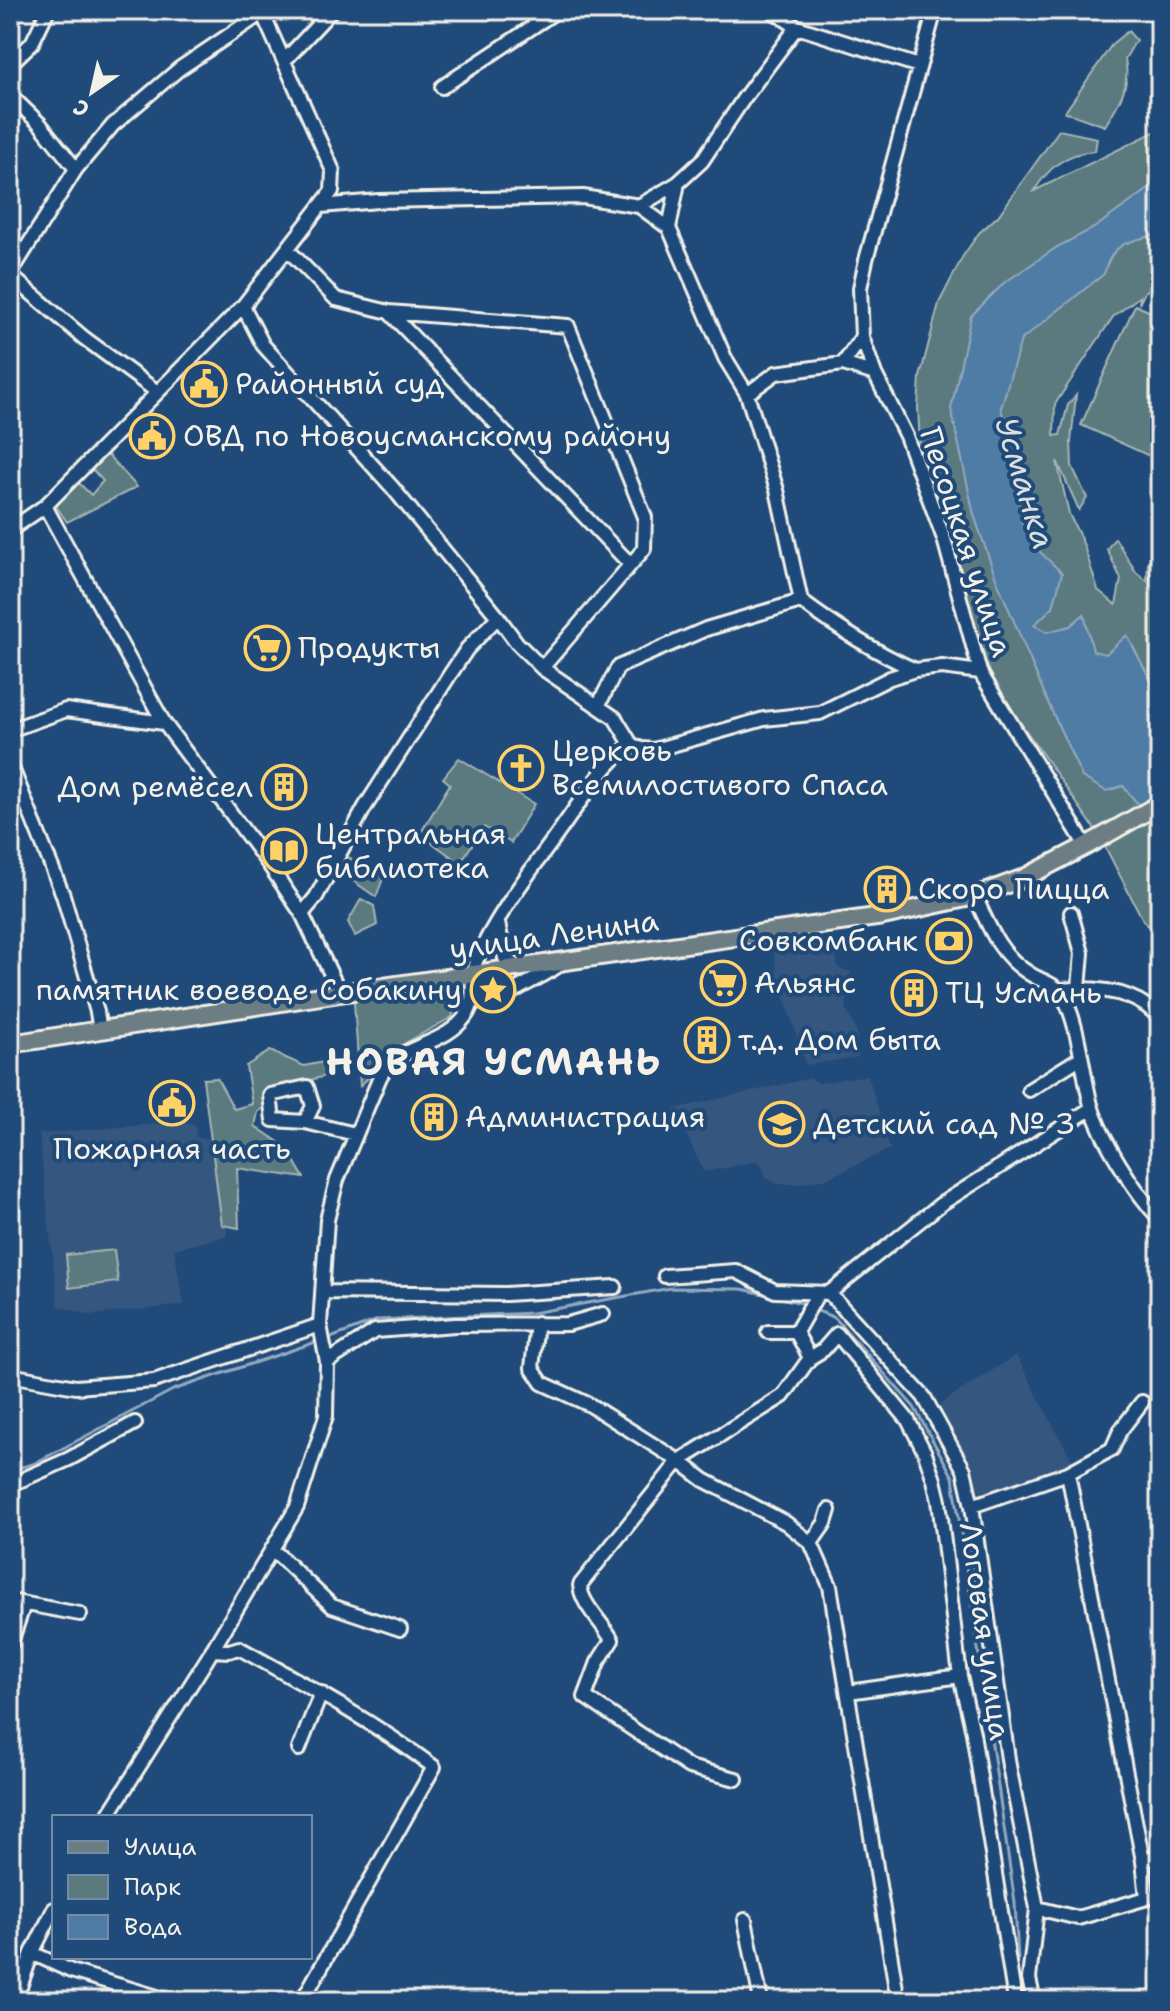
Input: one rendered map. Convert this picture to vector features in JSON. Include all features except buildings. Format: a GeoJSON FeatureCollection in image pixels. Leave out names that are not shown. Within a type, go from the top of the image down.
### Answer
{"type":"FeatureCollection","features":[{"type":"Feature","properties":{"kind":"main road","name":"улица Ленина"},"geometry":{"type":"LineString","coordinates":[[10,1044],[340,993],[847,922],[975,896],[1024,878],[1160,804]]}},
{"type":"Feature","properties":{"kind":"street"},"geometry":{"type":"LineString","coordinates":[[10,64],[32,43],[48,10]]}},
{"type":"Feature","properties":{"kind":"street"},"geometry":{"type":"LineString","coordinates":[[285,60],[332,10]]}},
{"type":"Feature","properties":{"kind":"street"},"geometry":{"type":"LineString","coordinates":[[442,87],[558,10]]}},
{"type":"Feature","properties":{"kind":"street"},"geometry":{"type":"LineString","coordinates":[[771,10],[797,27],[919,66]]}},
{"type":"Feature","properties":{"kind":"street","name":"Песоцкая улица"},"geometry":{"type":"LineString","coordinates":[[935,10],[866,260],[860,288],[862,337],[875,374],[906,436],[944,539],[981,674],[1091,844]]}},
{"type":"Feature","properties":{"kind":"street"},"geometry":{"type":"LineString","coordinates":[[10,530],[45,506],[243,306],[332,191],[333,171],[262,12],[179,69],[113,125],[76,169],[10,274],[84,338],[156,391]]}},
{"type":"Feature","properties":{"kind":"street"},"geometry":{"type":"LineString","coordinates":[[639,206],[678,183],[702,161],[797,27]]}},
{"type":"Feature","properties":{"kind":"street"},"geometry":{"type":"LineString","coordinates":[[10,95],[40,124],[76,169]]}},
{"type":"Feature","properties":{"kind":"street"},"geometry":{"type":"LineString","coordinates":[[669,228],[678,183]]}},
{"type":"Feature","properties":{"kind":"street"},"geometry":{"type":"LineString","coordinates":[[321,206],[378,201],[583,197],[639,206],[669,228],[725,358],[747,394],[777,490],[801,601],[863,644],[915,670]]}},
{"type":"Feature","properties":{"kind":"street"},"geometry":{"type":"LineString","coordinates":[[287,249],[336,299],[389,312],[568,326],[645,517],[644,549],[542,668]]}},
{"type":"Feature","properties":{"kind":"street"},"geometry":{"type":"LineString","coordinates":[[243,306],[263,345],[392,487],[517,643],[542,668],[615,718],[631,744],[641,749],[654,750],[764,719],[820,713],[890,678],[915,670],[942,667],[981,674]]}},
{"type":"Feature","properties":{"kind":"street"},"geometry":{"type":"LineString","coordinates":[[389,312],[630,564]]}},
{"type":"Feature","properties":{"kind":"street"},"geometry":{"type":"LineString","coordinates":[[843,364],[862,337]]}},
{"type":"Feature","properties":{"kind":"street"},"geometry":{"type":"LineString","coordinates":[[747,394],[776,373],[843,364],[875,374]]}},
{"type":"Feature","properties":{"kind":"street"},"geometry":{"type":"LineString","coordinates":[[45,506],[164,723],[302,914],[340,993]]}},
{"type":"Feature","properties":{"kind":"street"},"geometry":{"type":"LineString","coordinates":[[598,706],[618,667],[706,629],[801,601]]}},
{"type":"Feature","properties":{"kind":"street"},"geometry":{"type":"LineString","coordinates":[[302,914],[316,897],[365,807],[455,667],[467,649],[498,617]]}},
{"type":"Feature","properties":{"kind":"street"},"geometry":{"type":"LineString","coordinates":[[10,730],[66,710],[164,723]]}},
{"type":"Feature","properties":{"kind":"street"},"geometry":{"type":"LineString","coordinates":[[108,1815],[297,1507],[326,1416],[327,1362],[320,1325],[327,1220],[337,1180],[388,1063],[440,1037],[462,1021],[473,998],[472,976],[476,962],[498,923],[608,762],[631,744]]}},
{"type":"Feature","properties":{"kind":"street"},"geometry":{"type":"LineString","coordinates":[[10,763],[63,895],[100,1031]]}},
{"type":"Feature","properties":{"kind":"street"},"geometry":{"type":"LineString","coordinates":[[975,896],[1004,954],[1029,974],[1060,990],[1079,988],[1130,996],[1160,1019]]}},
{"type":"Feature","properties":{"kind":"street"},"geometry":{"type":"LineString","coordinates":[[1071,913],[1082,953],[1079,988]]}},
{"type":"Feature","properties":{"kind":"street"},"geometry":{"type":"LineString","coordinates":[[498,923],[505,958],[519,968]]}},
{"type":"Feature","properties":{"kind":"street"},"geometry":{"type":"LineString","coordinates":[[473,998],[495,1005],[506,995],[563,962]]}},
{"type":"Feature","properties":{"kind":"street"},"geometry":{"type":"LineString","coordinates":[[1060,990],[1069,1011],[1092,1108],[1115,1156],[1146,1205],[1160,1219]]}},
{"type":"Feature","properties":{"kind":"street"},"geometry":{"type":"LineString","coordinates":[[1029,1090],[1080,1058]]}},
{"type":"Feature","properties":{"kind":"street"},"geometry":{"type":"LineString","coordinates":[[796,1332],[802,1317],[824,1293],[941,1204],[1092,1108]]}},
{"type":"Feature","properties":{"kind":"street"},"geometry":{"type":"LineString","coordinates":[[305,1122],[355,1134]]}},
{"type":"Feature","properties":{"kind":"street"},"geometry":{"type":"LineString","coordinates":[[665,1276],[736,1271],[775,1291],[824,1293],[924,1397],[964,1470],[972,1506],[1009,1766],[1037,1908],[1029,1979],[1034,2001]]}},
{"type":"Feature","properties":{"kind":"street"},"geometry":{"type":"LineString","coordinates":[[322,1292],[506,1294],[615,1287]]}},
{"type":"Feature","properties":{"kind":"street"},"geometry":{"type":"LineString","coordinates":[[327,1362],[375,1331],[455,1325],[568,1324],[603,1314]]}},
{"type":"Feature","properties":{"kind":"street"},"geometry":{"type":"LineString","coordinates":[[537,1323],[532,1368],[542,1383],[590,1405],[704,1480],[786,1523],[811,1543],[830,1586],[898,2001]]}},
{"type":"Feature","properties":{"kind":"street"},"geometry":{"type":"LineString","coordinates":[[10,1375],[76,1387],[154,1381],[320,1325]]}},
{"type":"Feature","properties":{"kind":"street"},"geometry":{"type":"LineString","coordinates":[[768,1332],[796,1332]]}},
{"type":"Feature","properties":{"kind":"street"},"geometry":{"type":"LineString","coordinates":[[796,1332],[810,1358]]}},
{"type":"Feature","properties":{"kind":"street","name":"Логовая улица"},"geometry":{"type":"LineString","coordinates":[[736,1779],[689,1767],[585,1697],[598,1662],[612,1640],[601,1620],[584,1600],[580,1585],[679,1461],[783,1396],[810,1358],[823,1350],[837,1334],[908,1420],[925,1453],[939,1501],[960,1676],[973,1733],[1015,2001]]}},
{"type":"Feature","properties":{"kind":"street"},"geometry":{"type":"LineString","coordinates":[[972,1506],[1068,1473],[1112,1449],[1120,1431],[1142,1402]]}},
{"type":"Feature","properties":{"kind":"street"},"geometry":{"type":"LineString","coordinates":[[10,1485],[69,1459],[135,1423]]}},
{"type":"Feature","properties":{"kind":"street"},"geometry":{"type":"LineString","coordinates":[[1037,1908],[1078,1918],[1147,1898],[1143,1861],[1068,1473]]}},
{"type":"Feature","properties":{"kind":"street"},"geometry":{"type":"LineString","coordinates":[[811,1543],[825,1523],[829,1510]]}},
{"type":"Feature","properties":{"kind":"street"},"geometry":{"type":"LineString","coordinates":[[272,1549],[332,1606],[400,1629]]}},
{"type":"Feature","properties":{"kind":"street"},"geometry":{"type":"LineString","coordinates":[[10,1601],[80,1614]]}},
{"type":"Feature","properties":{"kind":"street"},"geometry":{"type":"LineString","coordinates":[[10,1645],[24,1604]]}},
{"type":"Feature","properties":{"kind":"street"},"geometry":{"type":"LineString","coordinates":[[225,1629],[239,1648],[389,1733],[434,1767],[302,2001]]}},
{"type":"Feature","properties":{"kind":"street"},"geometry":{"type":"LineString","coordinates":[[212,1650],[239,1648]]}},
{"type":"Feature","properties":{"kind":"street"},"geometry":{"type":"LineString","coordinates":[[848,1692],[960,1676]]}},
{"type":"Feature","properties":{"kind":"street"},"geometry":{"type":"LineString","coordinates":[[299,1749],[321,1693]]}},
{"type":"Feature","properties":{"kind":"street"},"geometry":{"type":"LineString","coordinates":[[1143,1861],[1160,1855]]}},
{"type":"Feature","properties":{"kind":"street"},"geometry":{"type":"LineString","coordinates":[[15,2001],[32,1953],[52,1913]]}},
{"type":"Feature","properties":{"kind":"street"},"geometry":{"type":"LineString","coordinates":[[745,1920],[761,2001]]}},
{"type":"Feature","properties":{"kind":"street"},"geometry":{"type":"LineString","coordinates":[[32,1953],[71,1971],[171,2001]]}},
{"type":"Feature","properties":{"kind":"street"},"geometry":{"type":"LineString","coordinates":[[312,1955],[324,1961]]}},
{"type":"Feature","properties":{"kind":"shaded area"},"geometry":{"type":"Polygon","coordinates":[[[834,940],[838,968],[851,972],[846,1009],[857,1032],[858,1057],[806,1065],[778,977],[773,948],[834,940]]]}},
{"type":"Feature","properties":{"kind":"shaded area","name":"Детский сад № 3"},"geometry":{"type":"Polygon","coordinates":[[[868,1075],[890,1149],[826,1179],[798,1184],[778,1184],[767,1178],[759,1161],[704,1172],[674,1109],[811,1078],[819,1083],[868,1075]]]}},
{"type":"Feature","properties":{"kind":"shaded area"},"geometry":{"type":"Polygon","coordinates":[[[177,1122],[195,1125],[196,1137],[224,1143],[227,1236],[174,1249],[184,1305],[91,1315],[58,1306],[39,1134],[177,1122]]]}},
{"type":"Feature","properties":{"kind":"shaded area"},"geometry":{"type":"Polygon","coordinates":[[[1016,1355],[1074,1464],[984,1501],[940,1404],[1016,1355]]]}},
{"type":"Feature","properties":{"kind":"green space"},"geometry":{"type":"Polygon","coordinates":[[[1128,31],[1136,40],[1125,59],[1125,86],[1105,126],[1065,112],[1113,43],[1128,31]]]}},
{"type":"Feature","properties":{"kind":"green space"},"geometry":{"type":"Polygon","coordinates":[[[1160,129],[1160,281],[1145,292],[1139,304],[1140,296],[1113,317],[1055,404],[1054,436],[1060,435],[1068,405],[1076,395],[1072,466],[1087,498],[1079,510],[1057,461],[1069,514],[1083,543],[1098,590],[1116,605],[1121,579],[1107,549],[1115,538],[1136,572],[1147,581],[1148,561],[1160,555],[1160,940],[1143,920],[1099,835],[993,679],[979,646],[929,486],[920,445],[918,408],[920,377],[939,303],[963,256],[979,233],[998,216],[1059,130],[1097,138],[1095,151],[1075,155],[1059,163],[1034,191],[1160,129]]]}},
{"type":"Feature","properties":{"kind":"green space"},"geometry":{"type":"Polygon","coordinates":[[[1135,305],[1160,316],[1160,450],[1156,459],[1081,425],[1135,305]]]}},
{"type":"Feature","properties":{"kind":"green space"},"geometry":{"type":"Polygon","coordinates":[[[107,454],[137,487],[67,522],[56,506],[78,482],[91,495],[103,481],[91,468],[107,454]]]}},
{"type":"Feature","properties":{"kind":"green space"},"geometry":{"type":"Polygon","coordinates":[[[459,758],[534,804],[511,843],[484,827],[460,863],[420,834],[450,784],[443,778],[459,758]]]}},
{"type":"Feature","properties":{"kind":"green space"},"geometry":{"type":"Polygon","coordinates":[[[346,856],[384,876],[376,897],[336,869],[346,856]]]}},
{"type":"Feature","properties":{"kind":"green space"},"geometry":{"type":"Polygon","coordinates":[[[361,899],[374,906],[377,925],[355,936],[348,922],[361,899]]]}},
{"type":"Feature","properties":{"kind":"green space"},"geometry":{"type":"Polygon","coordinates":[[[441,987],[457,1002],[452,1017],[400,1046],[360,1086],[354,1003],[358,998],[441,987]]]}},
{"type":"Feature","properties":{"kind":"green space"},"geometry":{"type":"Polygon","coordinates":[[[270,1051],[304,1066],[324,1062],[326,1076],[267,1091],[267,1105],[258,1112],[255,1126],[286,1147],[304,1178],[237,1168],[239,1228],[222,1225],[203,1079],[217,1078],[234,1109],[252,1104],[246,1066],[270,1051]]]}},
{"type":"Feature","properties":{"kind":"green space"},"geometry":{"type":"Polygon","coordinates":[[[114,1250],[118,1282],[69,1288],[66,1255],[114,1250]]]}},
{"type":"Feature","properties":{"kind":"water","name":"Усманка"},"geometry":{"type":"Polygon","coordinates":[[[1160,181],[1160,234],[1124,244],[1112,255],[1104,274],[1021,340],[1001,408],[1016,474],[1022,523],[1036,548],[1062,573],[1053,607],[1034,625],[1047,632],[1070,626],[1084,614],[1093,651],[1106,654],[1127,635],[1160,698],[1160,831],[1123,786],[1106,791],[1082,777],[997,581],[974,515],[951,409],[971,316],[1004,283],[1057,247],[1094,228],[1160,181]]]}},
{"type":"Feature","properties":{"kind":"waterway"},"geometry":{"type":"LineString","coordinates":[[328,1339],[378,1320],[532,1313],[671,1288],[742,1289],[802,1303]]}},
{"type":"Feature","properties":{"kind":"waterway"},"geometry":{"type":"LineString","coordinates":[[813,1309],[835,1318],[914,1407],[953,1477],[1015,1903],[1018,1959]]}},
{"type":"Feature","properties":{"kind":"waterway"},"geometry":{"type":"LineString","coordinates":[[10,1470],[33,1464],[173,1390],[316,1342]]}},
{"type":"Feature","properties":{"kind":"place","name":"Районный суд"},"geometry":{"type":"Point","coordinates":[204,384]}},
{"type":"Feature","properties":{"kind":"place","name":"ОВД по Новоусманскому району"},"geometry":{"type":"Point","coordinates":[152,436]}},
{"type":"Feature","properties":{"kind":"place","name":"Продукты"},"geometry":{"type":"Point","coordinates":[267,648]}},
{"type":"Feature","properties":{"kind":"place","name":"Церковь Всемилостивого Спаса"},"geometry":{"type":"Point","coordinates":[521,768]}},
{"type":"Feature","properties":{"kind":"place","name":"Дом ремёсел"},"geometry":{"type":"Point","coordinates":[284,787]}},
{"type":"Feature","properties":{"kind":"place","name":"Центральная библиотека"},"geometry":{"type":"Point","coordinates":[284,851]}},
{"type":"Feature","properties":{"kind":"place","name":"Скоро Пицца"},"geometry":{"type":"Point","coordinates":[887,889]}},
{"type":"Feature","properties":{"kind":"place","name":"Совкомбанк"},"geometry":{"type":"Point","coordinates":[949,941]}},
{"type":"Feature","properties":{"kind":"place","name":"Альянс"},"geometry":{"type":"Point","coordinates":[723,983]}},
{"type":"Feature","properties":{"kind":"place","name":"памятник воеводе Собакину"},"geometry":{"type":"Point","coordinates":[493,990]}},
{"type":"Feature","properties":{"kind":"place","name":"ТЦ Усмань"},"geometry":{"type":"Point","coordinates":[914,993]}},
{"type":"Feature","properties":{"kind":"place","name":"т.д. Дом быта"},"geometry":{"type":"Point","coordinates":[707,1040]}},
{"type":"Feature","properties":{"kind":"place","name":"Пожарная часть"},"geometry":{"type":"Point","coordinates":[172,1103]}},
{"type":"Feature","properties":{"kind":"place","name":"Администрация"},"geometry":{"type":"Point","coordinates":[434,1117]}},
{"type":"Feature","properties":{"kind":"place","name":"Детский сад № 3"},"geometry":{"type":"Point","coordinates":[782,1124]}},
{"type":"Feature","properties":{"kind":"district","name":"НОВАЯ УСМАНЬ"},"geometry":{"type":"Point","coordinates":[494,1062]}}]}
